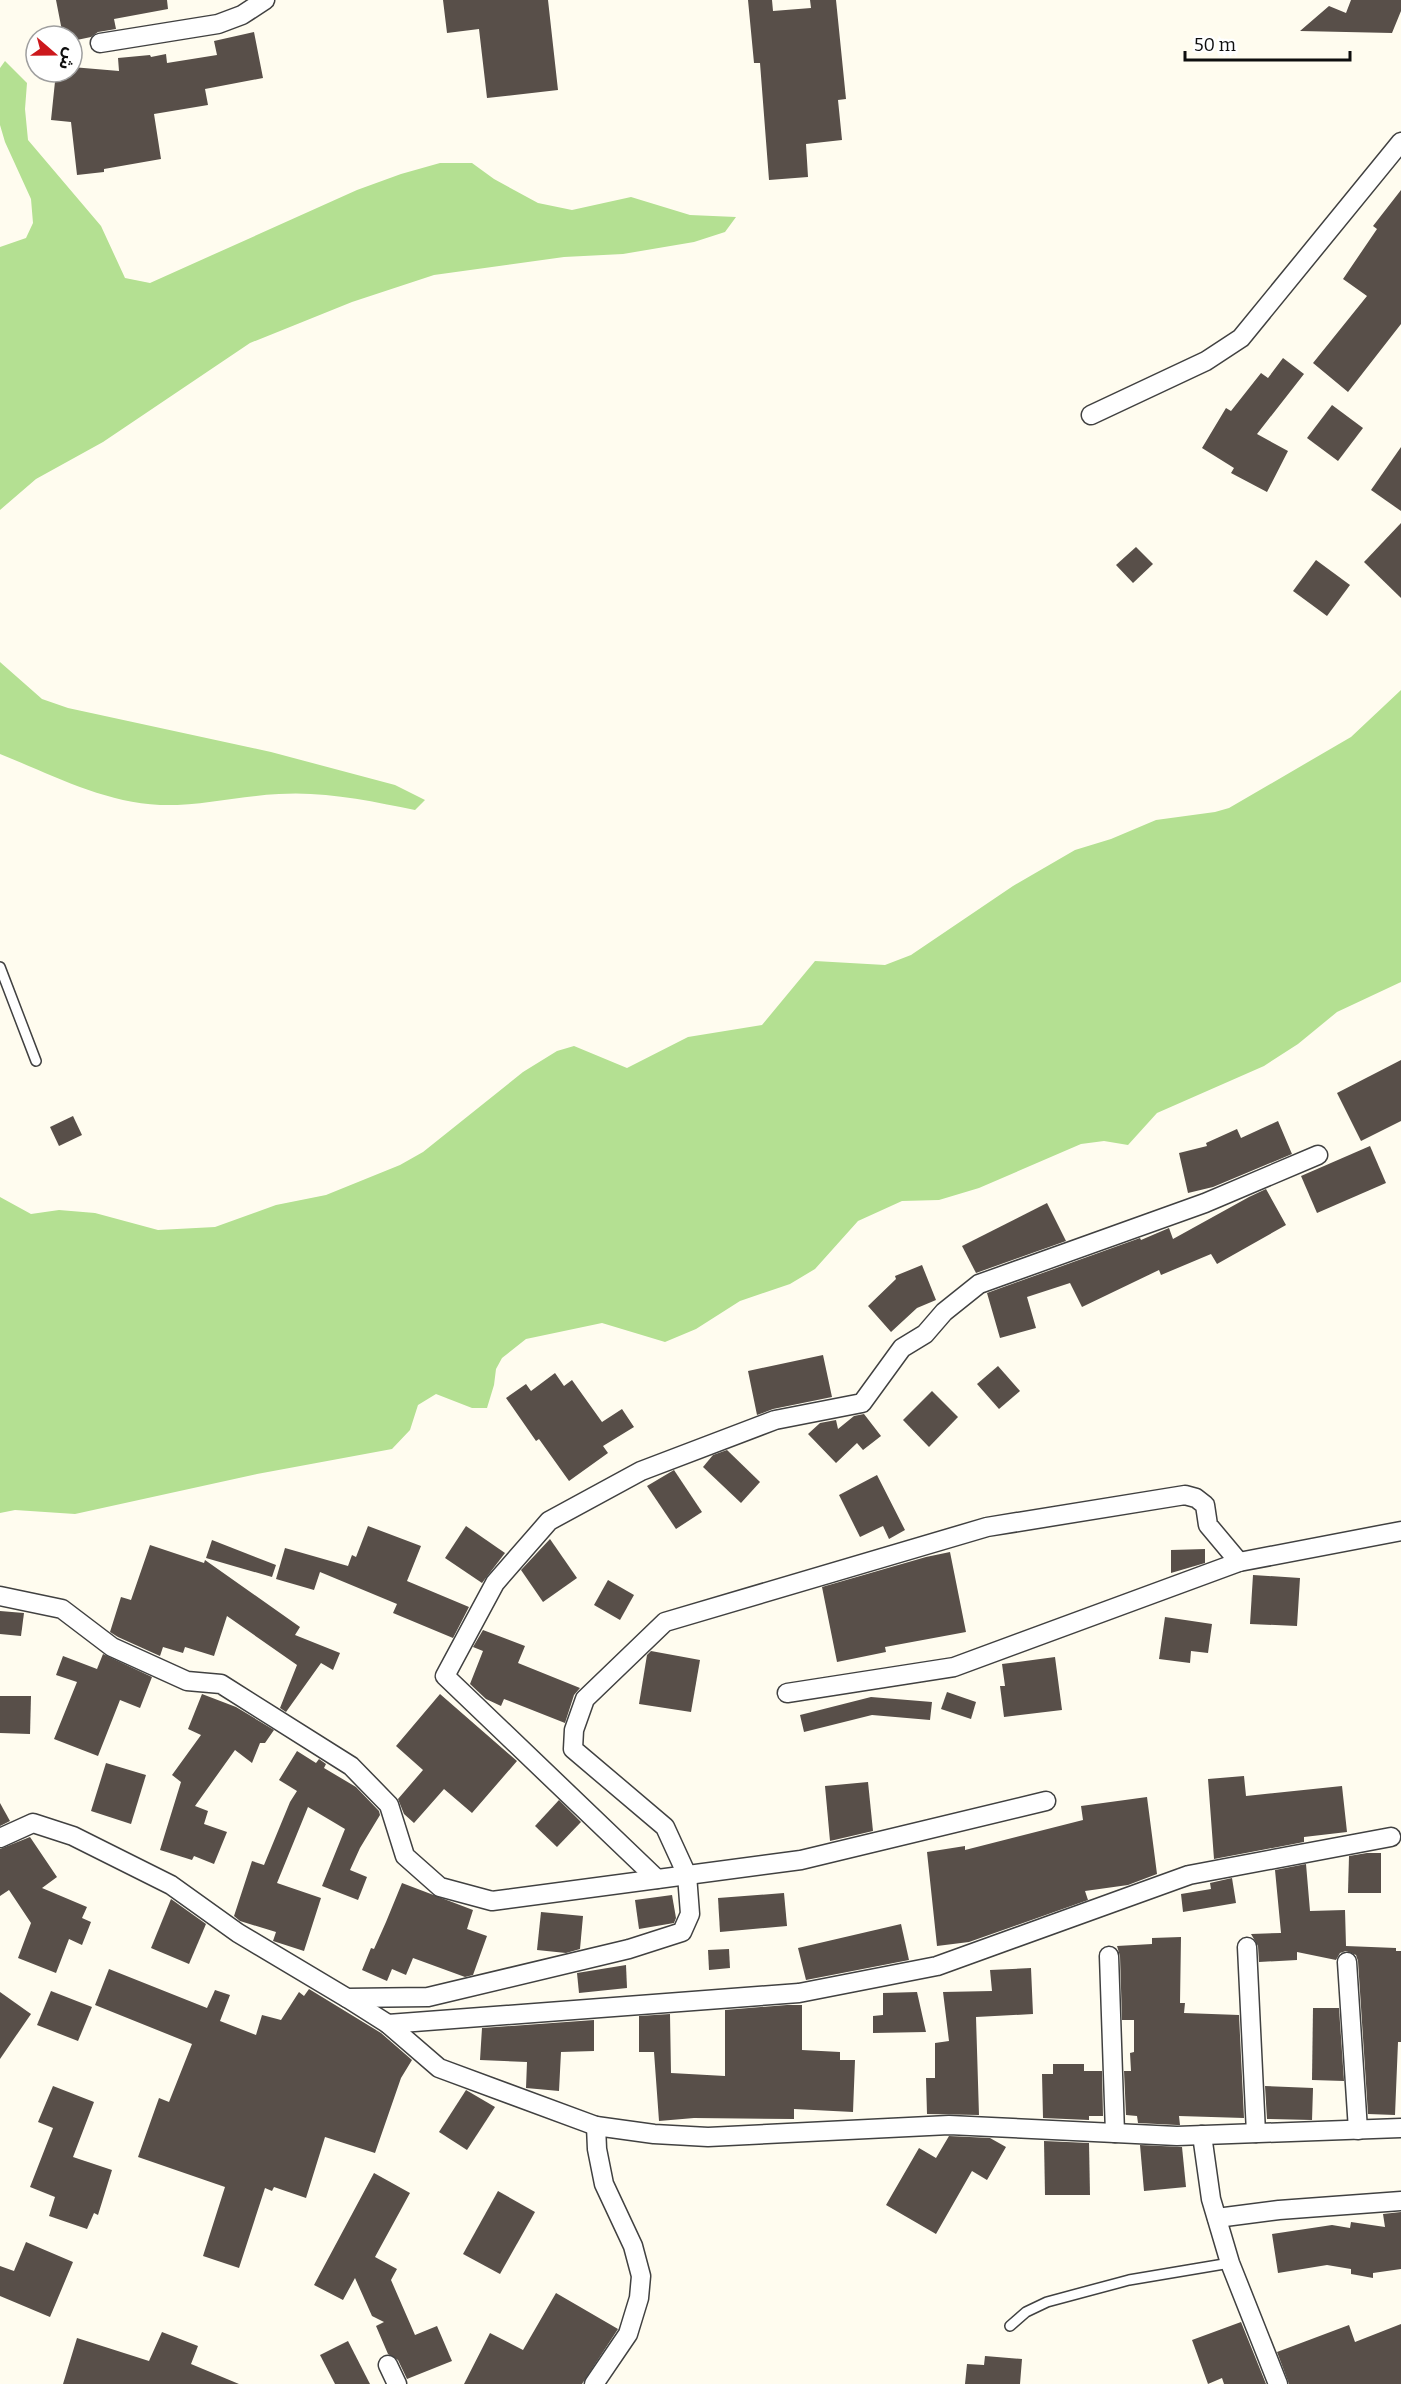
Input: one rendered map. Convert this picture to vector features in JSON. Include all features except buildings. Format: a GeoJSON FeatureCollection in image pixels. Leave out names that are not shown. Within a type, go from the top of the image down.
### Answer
{"type":"FeatureCollection","features":[{"type":"Feature","properties":{"kind":"street"},"geometry":{"type":"LineString","coordinates":[[100,43],[218,24],[242,15],[265,0]]}},
{"type":"Feature","properties":{"kind":"street"},"geometry":{"type":"LineString","coordinates":[[1091,415],[1206,361],[1241,338],[1401,142]]}},
{"type":"Feature","properties":{"kind":"street"},"geometry":{"type":"LineString","coordinates":[[657,1879],[445,1676],[495,1583],[549,1521],[641,1471],[753,1428],[775,1420],[862,1402],[902,1348],[925,1334],[944,1312],[979,1284],[1205,1203],[1318,1155]]}},
{"type":"Feature","properties":{"kind":"street"},"geometry":{"type":"LineString","coordinates":[[346,1998],[428,1997],[629,1949],[682,1932],[690,1914],[687,1875],[665,1827],[573,1749],[574,1730],[585,1699],[665,1622],[987,1527],[1185,1495],[1196,1498],[1205,1505],[1208,1525],[1239,1562]]}},
{"type":"Feature","properties":{"kind":"street"},"geometry":{"type":"LineString","coordinates":[[787,1693],[954,1666],[1239,1562],[1401,1531]]}},
{"type":"Feature","properties":{"kind":"street"},"geometry":{"type":"LineString","coordinates":[[0,1596],[62,1609],[112,1647],[187,1681],[221,1684],[351,1766],[389,1805],[405,1856],[440,1887],[492,1901],[801,1860],[1046,1801]]}},
{"type":"Feature","properties":{"kind":"street"},"geometry":{"type":"LineString","coordinates":[[0,1838],[33,1823],[74,1836],[171,1885],[238,1933],[388,2024],[439,2068],[596,2126],[654,2134],[708,2137],[949,2125],[1178,2136],[1401,2128]]}},
{"type":"Feature","properties":{"kind":"street"},"geometry":{"type":"LineString","coordinates":[[388,2024],[810,1990],[937,1966],[1189,1875],[1391,1837]]}},
{"type":"Feature","properties":{"kind":"street"},"geometry":{"type":"LineString","coordinates":[[1247,1947],[1256,2133]]}},
{"type":"Feature","properties":{"kind":"street"},"geometry":{"type":"LineString","coordinates":[[1109,1956],[1114,2133]]}},
{"type":"Feature","properties":{"kind":"street"},"geometry":{"type":"LineString","coordinates":[[1347,1962],[1358,2130]]}},
{"type":"Feature","properties":{"kind":"street"},"geometry":{"type":"LineString","coordinates":[[594,2384],[628,2334],[639,2298],[641,2276],[633,2246],[604,2184],[597,2150],[596,2126]]}},
{"type":"Feature","properties":{"kind":"street"},"geometry":{"type":"LineString","coordinates":[[1202,2135],[1211,2199],[1230,2263],[1278,2384]]}},
{"type":"Feature","properties":{"kind":"street"},"geometry":{"type":"LineString","coordinates":[[1217,2218],[1279,2210],[1401,2201]]}},
{"type":"Feature","properties":{"kind":"street"},"geometry":{"type":"LineString","coordinates":[[387,2365],[397,2384]]}},
{"type":"Feature","properties":{"kind":"lane"},"geometry":{"type":"LineString","coordinates":[[0,967],[36,1061]]}},
{"type":"Feature","properties":{"kind":"lane"},"geometry":{"type":"LineString","coordinates":[[1010,2326],[1026,2312],[1047,2302],[1129,2280],[1230,2263]]}},
{"type":"Feature","properties":{"kind":"green space"},"geometry":{"type":"Polygon","coordinates":[[[5,61],[24,80],[24,84],[27,84],[25,109],[28,140],[101,226],[125,278],[150,283],[357,190],[440,163],[472,163],[494,179],[538,203],[572,210],[631,197],[690,215],[736,217],[725,232],[694,242],[623,254],[564,257],[434,275],[352,302],[250,343],[103,442],[36,479],[0,510],[0,247],[26,238],[33,223],[31,199],[5,142],[0,125],[0,68],[5,61]]]}},
{"type":"Feature","properties":{"kind":"green space"},"geometry":{"type":"Polygon","coordinates":[[[0,662],[42,699],[68,708],[271,752],[395,785],[425,800],[415,810],[347,798],[296,793],[160,805],[118,799],[98,793],[0,754],[0,662]]]}},
{"type":"Feature","properties":{"kind":"green space"},"geometry":{"type":"Polygon","coordinates":[[[1401,690],[1401,982],[1337,1012],[1298,1044],[1264,1066],[1157,1113],[1128,1145],[1104,1141],[1081,1144],[979,1188],[939,1200],[902,1201],[858,1221],[815,1269],[790,1284],[740,1301],[696,1329],[665,1342],[602,1323],[526,1339],[502,1358],[496,1369],[487,1408],[472,1408],[436,1394],[418,1405],[410,1430],[392,1449],[257,1474],[75,1514],[15,1510],[0,1513],[0,1197],[31,1214],[59,1210],[95,1213],[158,1230],[215,1227],[276,1205],[326,1195],[400,1165],[423,1152],[523,1072],[557,1051],[574,1046],[627,1068],[688,1037],[762,1025],[815,961],[885,965],[911,955],[1013,886],[1075,850],[1111,839],[1156,820],[1229,808],[1351,737],[1401,690]]]}}]}
